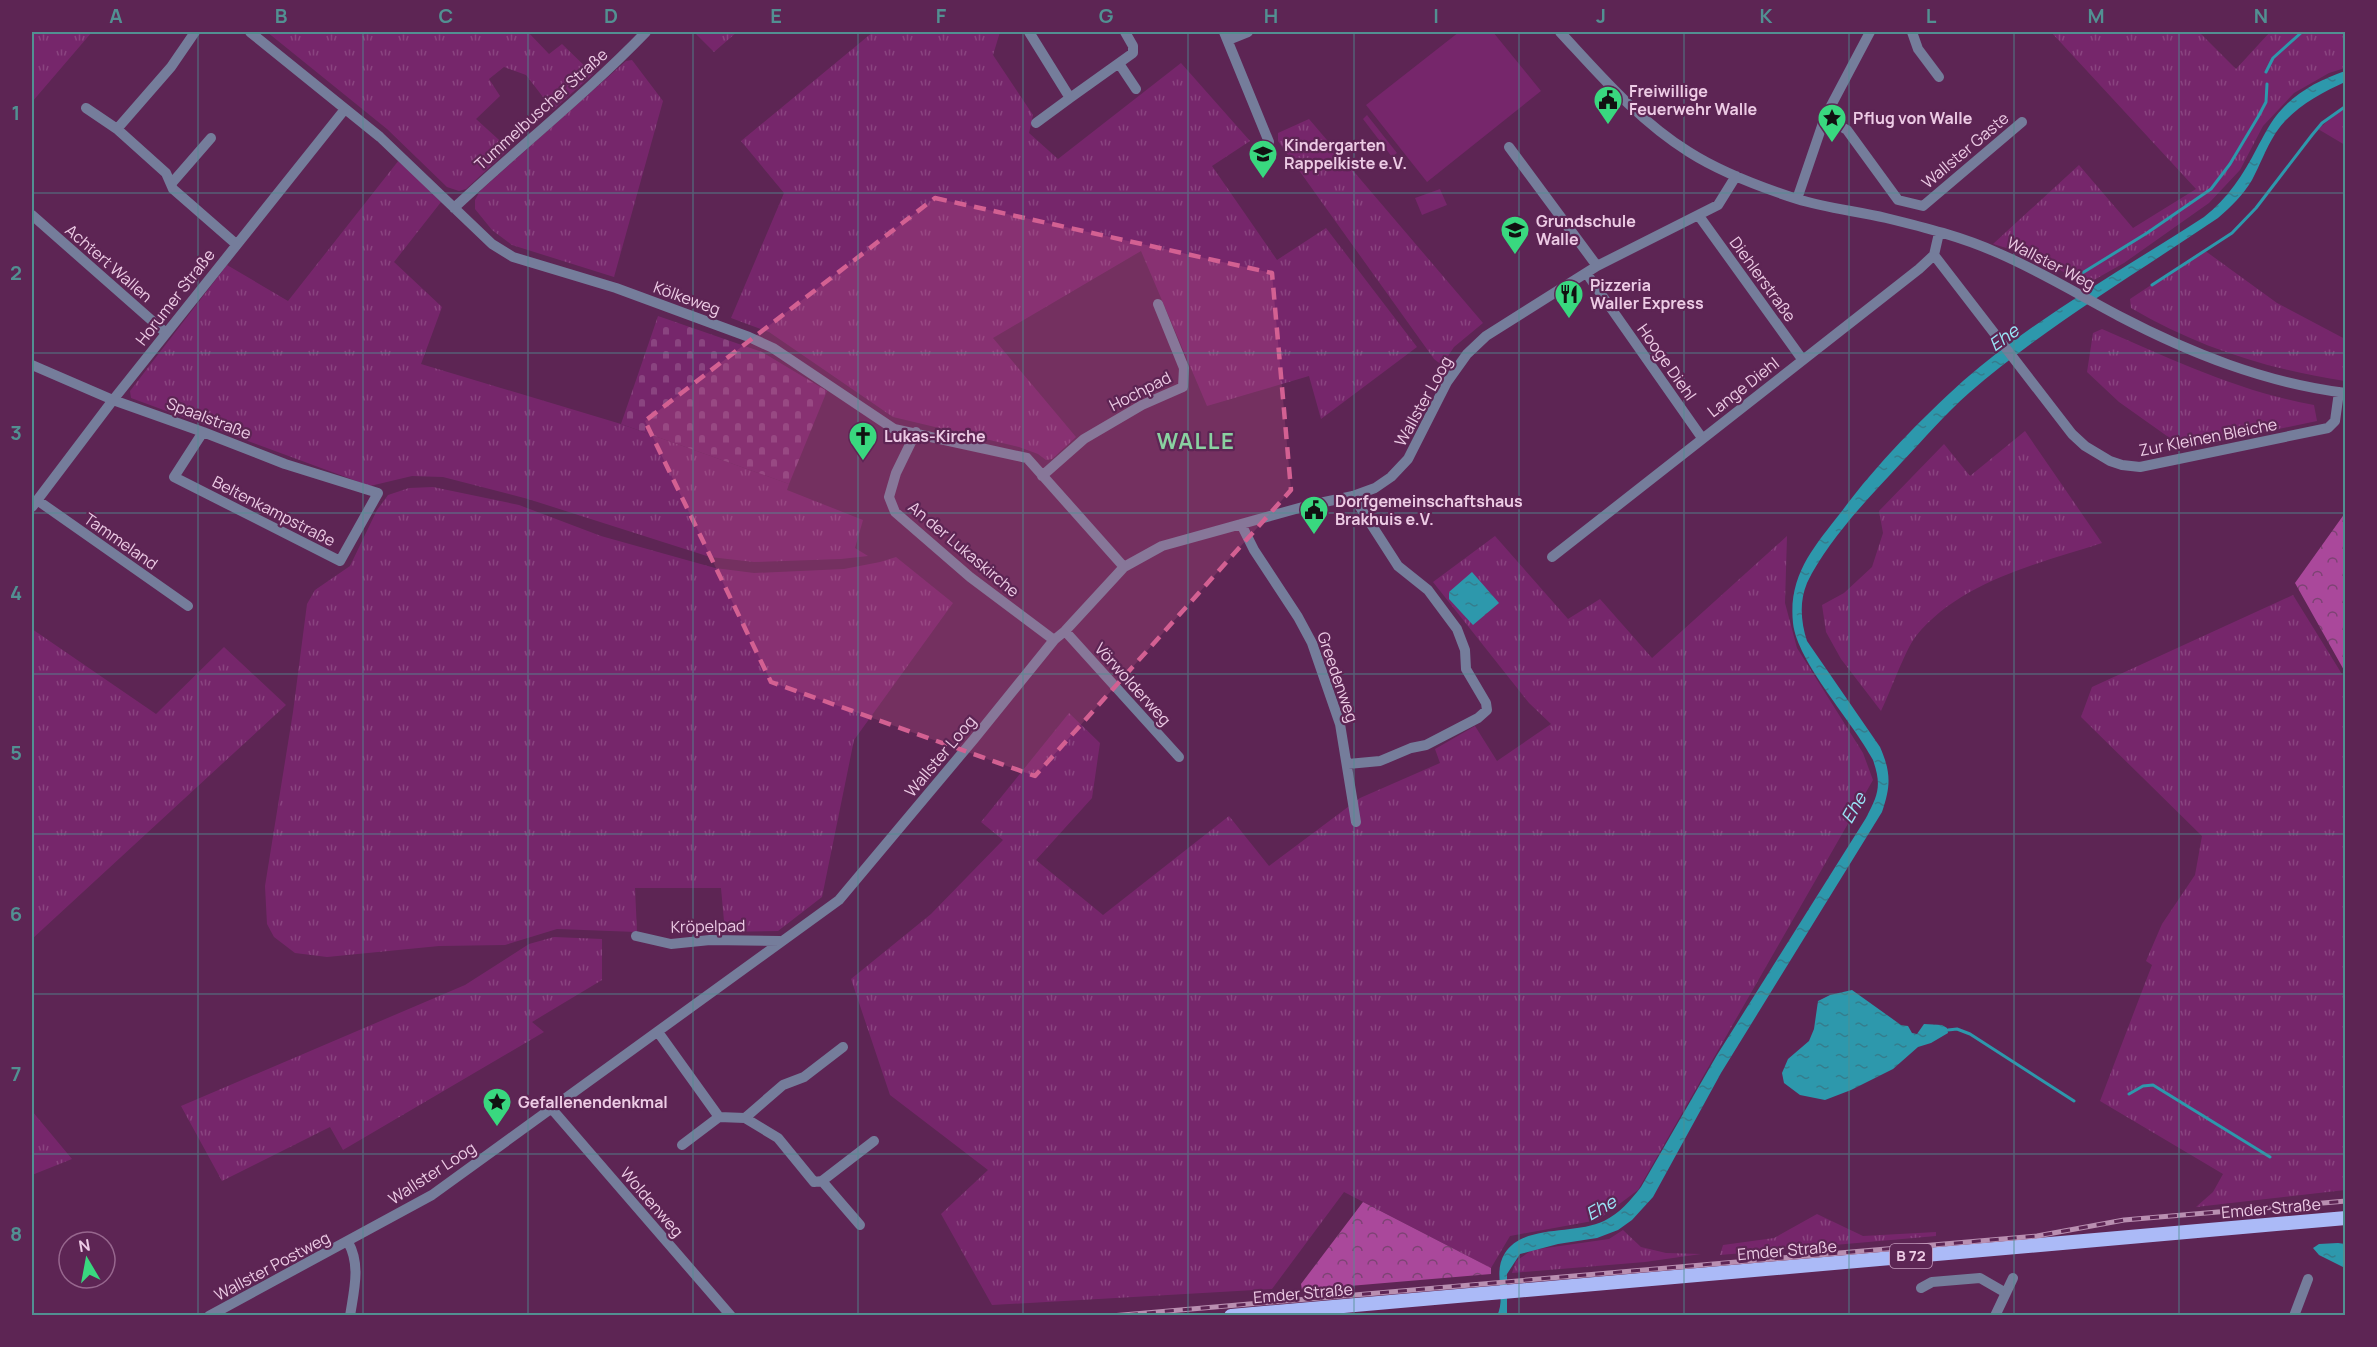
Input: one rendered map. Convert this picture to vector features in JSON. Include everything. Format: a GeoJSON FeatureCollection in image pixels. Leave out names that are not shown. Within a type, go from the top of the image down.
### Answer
{"type":"FeatureCollection","features":[{"type":"Feature","properties":{"kind":"main road","name":"Emder Straße"},"geometry":{"type":"LineString","coordinates":[[1232,1316],[2346,1218]]}},
{"type":"Feature","properties":{"kind":"street"},"geometry":{"type":"LineString","coordinates":[[117,129],[171,67],[195,32]]}},
{"type":"Feature","properties":{"kind":"street","name":"Kölkeweg"},"geometry":{"type":"LineString","coordinates":[[250,32],[380,137],[492,244],[513,257],[616,288],[749,337],[773,348],[894,429],[1027,458],[1124,567]]}},
{"type":"Feature","properties":{"kind":"street","name":"Tummelbuscher Straße"},"geometry":{"type":"LineString","coordinates":[[454,208],[512,153],[574,101],[646,32]]}},
{"type":"Feature","properties":{"kind":"street"},"geometry":{"type":"LineString","coordinates":[[1029,32],[1070,98]]}},
{"type":"Feature","properties":{"kind":"street"},"geometry":{"type":"LineString","coordinates":[[1036,123],[1120,64],[1134,51],[1125,32]]}},
{"type":"Feature","properties":{"kind":"street"},"geometry":{"type":"LineString","coordinates":[[1248,32],[1226,36],[1269,142]]}},
{"type":"Feature","properties":{"kind":"street","name":"Wallster Weg"},"geometry":{"type":"LineString","coordinates":[[1560,32],[1612,87],[1666,136],[1689,152],[1736,176],[1797,199],[1939,232],[1995,252],[2172,342],[2220,362],[2263,377],[2342,392]]}},
{"type":"Feature","properties":{"kind":"street"},"geometry":{"type":"LineString","coordinates":[[1797,199],[1825,117],[1870,32]]}},
{"type":"Feature","properties":{"kind":"street"},"geometry":{"type":"LineString","coordinates":[[1912,32],[1918,50],[1939,77]]}},
{"type":"Feature","properties":{"kind":"street"},"geometry":{"type":"LineString","coordinates":[[1120,64],[1136,90]]}},
{"type":"Feature","properties":{"kind":"street"},"geometry":{"type":"LineString","coordinates":[[86,108],[117,129],[166,173],[173,189],[236,244]]}},
{"type":"Feature","properties":{"kind":"street","name":"Horumer Straße"},"geometry":{"type":"LineString","coordinates":[[34,503],[236,244],[345,109]]}},
{"type":"Feature","properties":{"kind":"street","name":"Wallster Gaste"},"geometry":{"type":"LineString","coordinates":[[1825,117],[1847,130],[1898,200],[1923,206],[2022,122]]}},
{"type":"Feature","properties":{"kind":"street"},"geometry":{"type":"LineString","coordinates":[[171,184],[210,138]]}},
{"type":"Feature","properties":{"kind":"street"},"geometry":{"type":"LineString","coordinates":[[1509,147],[1597,266]]}},
{"type":"Feature","properties":{"kind":"street","name":"Wallster Loog"},"geometry":{"type":"LineString","coordinates":[[348,1242],[432,1195],[839,900],[1054,640],[1124,567],[1162,546],[1353,496],[1375,488],[1391,477],[1408,459],[1444,388],[1467,354],[1486,336],[1597,266],[1718,205],[1736,176]]}},
{"type":"Feature","properties":{"kind":"street","name":"Achtert Wallen"},"geometry":{"type":"LineString","coordinates":[[32,215],[166,333]]}},
{"type":"Feature","properties":{"kind":"street","name":"Diehlerstraße"},"geometry":{"type":"LineString","coordinates":[[1699,216],[1802,359]]}},
{"type":"Feature","properties":{"kind":"street"},"geometry":{"type":"LineString","coordinates":[[1934,255],[1939,232]]}},
{"type":"Feature","properties":{"kind":"street","name":"Lange Diehl"},"geometry":{"type":"LineString","coordinates":[[1552,557],[1934,255]]}},
{"type":"Feature","properties":{"kind":"street","name":"Zur Kleinen Bleiche"},"geometry":{"type":"LineString","coordinates":[[1934,255],[2072,434],[2085,446],[2110,461],[2131,466],[2156,465],[2328,428],[2335,421],[2342,392]]}},
{"type":"Feature","properties":{"kind":"street","name":"Hooge Diehl"},"geometry":{"type":"LineString","coordinates":[[1587,274],[1702,438]]}},
{"type":"Feature","properties":{"kind":"street","name":"Hochpad"},"geometry":{"type":"LineString","coordinates":[[1042,476],[1084,439],[1142,405],[1183,387],[1184,368],[1158,304]]}},
{"type":"Feature","properties":{"kind":"street","name":"Spaalstraße"},"geometry":{"type":"LineString","coordinates":[[32,365],[113,400],[285,464],[378,493]]}},
{"type":"Feature","properties":{"kind":"street","name":"Beltenkampstraße"},"geometry":{"type":"LineString","coordinates":[[203,432],[174,477],[340,561],[378,493]]}},
{"type":"Feature","properties":{"kind":"street","name":"An der Lukaskirche"},"geometry":{"type":"LineString","coordinates":[[916,432],[896,473],[889,497],[895,512],[970,577],[1054,640]]}},
{"type":"Feature","properties":{"kind":"street"},"geometry":{"type":"LineString","coordinates":[[1348,764],[1380,761],[1411,748],[1426,745],[1487,710],[1486,703],[1466,669],[1465,650],[1457,629],[1428,590],[1398,566],[1353,496]]}},
{"type":"Feature","properties":{"kind":"street","name":"Tammeland"},"geometry":{"type":"LineString","coordinates":[[34,503],[188,606]]}},
{"type":"Feature","properties":{"kind":"street","name":"Greedenweg"},"geometry":{"type":"LineString","coordinates":[[1241,524],[1254,550],[1299,617],[1312,643],[1340,724],[1356,822]]}},
{"type":"Feature","properties":{"kind":"street","name":"Vörwolderweg"},"geometry":{"type":"LineString","coordinates":[[1065,631],[1179,757]]}},
{"type":"Feature","properties":{"kind":"street","name":"Kröpelpad"},"geometry":{"type":"LineString","coordinates":[[636,936],[671,944],[710,940],[781,941]]}},
{"type":"Feature","properties":{"kind":"street"},"geometry":{"type":"LineString","coordinates":[[658,1032],[719,1117]]}},
{"type":"Feature","properties":{"kind":"street"},"geometry":{"type":"LineString","coordinates":[[745,1119],[783,1085],[804,1077],[843,1047]]}},
{"type":"Feature","properties":{"kind":"street","name":"Woldenweg"},"geometry":{"type":"LineString","coordinates":[[550,1108],[731,1316]]}},
{"type":"Feature","properties":{"kind":"street"},"geometry":{"type":"LineString","coordinates":[[682,1145],[719,1117],[745,1119],[778,1138],[814,1182],[822,1181],[874,1141]]}},
{"type":"Feature","properties":{"kind":"street"},"geometry":{"type":"LineString","coordinates":[[822,1181],[860,1225]]}},
{"type":"Feature","properties":{"kind":"street"},"geometry":{"type":"LineString","coordinates":[[348,1242],[355,1254],[357,1267],[350,1316]]}},
{"type":"Feature","properties":{"kind":"street","name":"Wallster Postweg"},"geometry":{"type":"LineString","coordinates":[[209,1316],[348,1242]]}},
{"type":"Feature","properties":{"kind":"street"},"geometry":{"type":"LineString","coordinates":[[1921,1288],[1932,1282],[1980,1278],[2006,1293]]}},
{"type":"Feature","properties":{"kind":"street"},"geometry":{"type":"LineString","coordinates":[[1995,1316],[2013,1278]]}},
{"type":"Feature","properties":{"kind":"street"},"geometry":{"type":"LineString","coordinates":[[2294,1316],[2308,1279]]}},
{"type":"Feature","properties":{"kind":"highlighted area"},"geometry":{"type":"Polygon","coordinates":[[[935,198],[1272,273],[1291,490],[1035,776],[771,682],[645,421],[935,198]]]}},
{"type":"Feature","properties":{"kind":"green space"},"geometry":{"type":"Polygon","coordinates":[[[32,32],[92,32],[32,102],[32,32]]]}},
{"type":"Feature","properties":{"kind":"green space"},"geometry":{"type":"Polygon","coordinates":[[[267,32],[528,32],[549,54],[562,44],[593,74],[553,110],[526,75],[504,67],[489,79],[500,96],[476,119],[509,149],[466,189],[459,191],[447,187],[387,129],[267,32]]]}},
{"type":"Feature","properties":{"kind":"green space"},"geometry":{"type":"Polygon","coordinates":[[[694,32],[737,32],[714,52],[694,32]]]}},
{"type":"Feature","properties":{"kind":"green space"},"geometry":{"type":"Polygon","coordinates":[[[873,32],[1000,32],[993,55],[1033,115],[1029,133],[1058,159],[1181,63],[1250,141],[1212,166],[1277,260],[1326,228],[1417,347],[1321,419],[1309,376],[1207,406],[1141,251],[993,338],[1076,437],[1052,459],[1046,460],[1038,454],[1019,447],[893,417],[769,332],[731,318],[784,193],[741,141],[873,32]]]}},
{"type":"Feature","properties":{"kind":"green space"},"geometry":{"type":"Polygon","coordinates":[[[1459,32],[1493,32],[1541,91],[1427,182],[1366,105],[1459,32]]]}},
{"type":"Feature","properties":{"kind":"green space"},"geometry":{"type":"Polygon","coordinates":[[[2051,32],[2199,32],[2236,69],[2270,32],[2345,32],[2345,68],[2329,73],[2294,93],[2263,126],[2240,170],[2209,203],[2124,263],[2085,285],[2040,258],[1993,244],[2079,165],[2133,228],[2196,189],[2051,32]]]}},
{"type":"Feature","properties":{"kind":"green space"},"geometry":{"type":"Polygon","coordinates":[[[632,60],[663,101],[614,277],[512,245],[492,230],[475,209],[475,200],[480,191],[626,61],[632,60]]]}},
{"type":"Feature","properties":{"kind":"green space"},"geometry":{"type":"Polygon","coordinates":[[[2345,107],[2345,145],[2318,129],[2345,107]]]}},
{"type":"Feature","properties":{"kind":"green space"},"geometry":{"type":"Polygon","coordinates":[[[1367,115],[1397,153],[1392,157],[1363,119],[1367,115]]]}},
{"type":"Feature","properties":{"kind":"green space"},"geometry":{"type":"Polygon","coordinates":[[[1309,119],[1483,323],[1454,347],[1442,365],[1434,359],[1278,141],[1278,133],[1309,119]]]}},
{"type":"Feature","properties":{"kind":"green space"},"geometry":{"type":"Polygon","coordinates":[[[399,160],[441,202],[394,262],[442,307],[421,364],[621,424],[789,484],[787,490],[863,520],[855,548],[868,556],[754,562],[710,557],[528,499],[443,477],[412,476],[370,486],[131,398],[130,391],[227,265],[288,301],[399,160]]]}},
{"type":"Feature","properties":{"kind":"green space"},"geometry":{"type":"Polygon","coordinates":[[[1440,189],[1447,205],[1422,215],[1415,198],[1440,189]]]}},
{"type":"Feature","properties":{"kind":"green space"},"geometry":{"type":"Polygon","coordinates":[[[2204,250],[2277,303],[2345,339],[2345,381],[2261,363],[2208,346],[2131,308],[2130,299],[2204,250]]]}},
{"type":"Feature","properties":{"kind":"green space"},"geometry":{"type":"Polygon","coordinates":[[[658,316],[762,352],[827,391],[789,484],[621,424],[658,316]]]}},
{"type":"Feature","properties":{"kind":"green space"},"geometry":{"type":"Polygon","coordinates":[[[2102,329],[2233,383],[2259,392],[2314,405],[2317,421],[2203,445],[2181,446],[2119,402],[2087,372],[2093,333],[2102,329]]]}},
{"type":"Feature","properties":{"kind":"green space"},"geometry":{"type":"Polygon","coordinates":[[[2025,431],[2102,543],[2026,567],[1977,588],[1955,601],[1934,617],[1916,636],[1902,661],[1881,711],[1841,659],[1826,632],[1822,605],[1844,593],[1872,567],[1883,533],[1879,511],[1944,444],[1970,476],[2025,431]]]}},
{"type":"Feature","properties":{"kind":"green space"},"geometry":{"type":"Polygon","coordinates":[[[433,487],[519,505],[601,536],[715,568],[754,573],[844,569],[896,557],[953,603],[854,740],[822,897],[778,931],[725,932],[721,888],[635,888],[637,932],[557,929],[505,945],[439,946],[327,957],[295,953],[274,937],[267,924],[265,886],[293,712],[307,604],[315,590],[350,566],[377,510],[388,495],[409,488],[433,487]]]}},
{"type":"Feature","properties":{"kind":"green space"},"geometry":{"type":"Polygon","coordinates":[[[2345,513],[2345,672],[2295,583],[2345,513]]]}},
{"type":"Feature","properties":{"kind":"green space"},"geometry":{"type":"Polygon","coordinates":[[[1495,536],[1568,619],[1600,599],[1652,658],[1787,536],[1785,603],[1797,648],[1863,753],[1873,780],[1638,1190],[1598,1220],[1510,1236],[1491,1268],[1344,1192],[1272,1289],[992,1305],[941,1214],[988,1170],[890,1095],[851,979],[931,914],[1003,840],[981,822],[1069,713],[1100,743],[1092,798],[1036,860],[1103,915],[1229,816],[1269,866],[1360,798],[1440,763],[1435,749],[1475,726],[1497,761],[1551,724],[1529,703],[1433,582],[1495,536]]]}},
{"type":"Feature","properties":{"kind":"green space"},"geometry":{"type":"Polygon","coordinates":[[[2293,595],[2345,679],[2345,1190],[2196,1207],[2213,1192],[2223,1174],[2100,1101],[2152,965],[2146,961],[2162,924],[2195,875],[2202,836],[2081,717],[2092,687],[2293,595]]]}},
{"type":"Feature","properties":{"kind":"green space"},"geometry":{"type":"Polygon","coordinates":[[[32,629],[156,714],[224,647],[286,705],[32,939],[32,629]]]}},
{"type":"Feature","properties":{"kind":"green space"},"geometry":{"type":"Polygon","coordinates":[[[554,937],[602,939],[602,980],[532,1022],[544,1032],[343,1150],[330,1127],[222,1181],[181,1106],[465,985],[529,944],[554,937]]]}},
{"type":"Feature","properties":{"kind":"green space"},"geometry":{"type":"Polygon","coordinates":[[[32,1111],[72,1159],[32,1175],[32,1111]]]}},
{"type":"Feature","properties":{"kind":"green space"},"geometry":{"type":"Polygon","coordinates":[[[1363,1202],[1491,1268],[1491,1274],[1302,1290],[1301,1284],[1363,1202]]]}},
{"type":"Feature","properties":{"kind":"green space"},"geometry":{"type":"Polygon","coordinates":[[[1817,1214],[1863,1236],[1936,1232],[1936,1236],[1720,1255],[1723,1245],[1774,1238],[1817,1214]]]}},
{"type":"Feature","properties":{"kind":"green space"},"geometry":{"type":"Polygon","coordinates":[[[1623,1230],[1641,1247],[1666,1253],[1701,1254],[1645,1262],[1512,1273],[1516,1261],[1532,1250],[1609,1239],[1623,1230]]]}},
{"type":"Feature","properties":{"kind":"water"},"geometry":{"type":"Polygon","coordinates":[[[2345,71],[2345,82],[2306,103],[2282,125],[2269,145],[2252,180],[2228,210],[2090,302],[2028,346],[1969,393],[1876,489],[1826,551],[1804,590],[1803,627],[1807,641],[1880,747],[1888,772],[1887,794],[1882,812],[1721,1073],[1653,1197],[1632,1220],[1618,1230],[1597,1238],[1558,1244],[1520,1254],[1507,1274],[1507,1315],[1497,1316],[1501,1300],[1499,1276],[1501,1261],[1513,1244],[1537,1234],[1579,1228],[1604,1221],[1624,1206],[1641,1187],[1717,1055],[1866,818],[1873,803],[1878,784],[1873,760],[1804,656],[1793,623],[1795,590],[1805,562],[1813,550],[1884,460],[1963,381],[2050,315],[2204,217],[2234,186],[2271,123],[2283,108],[2308,88],[2345,71]]]}},
{"type":"Feature","properties":{"kind":"water"},"geometry":{"type":"Polygon","coordinates":[[[1472,572],[1499,603],[1473,625],[1449,599],[1449,592],[1472,572]]]}},
{"type":"Feature","properties":{"kind":"water"},"geometry":{"type":"Polygon","coordinates":[[[1852,990],[1901,1025],[1908,1026],[1912,1033],[1917,1034],[1924,1024],[1942,1025],[1947,1028],[1948,1033],[1931,1043],[1918,1047],[1893,1069],[1851,1090],[1825,1100],[1800,1095],[1784,1083],[1782,1073],[1788,1059],[1809,1041],[1814,1029],[1818,1001],[1830,995],[1852,990]]]}},
{"type":"Feature","properties":{"kind":"water"},"geometry":{"type":"Polygon","coordinates":[[[2319,1244],[2345,1244],[2345,1268],[2319,1255],[2313,1248],[2319,1244]]]}},
{"type":"Feature","properties":{"kind":"waterway"},"geometry":{"type":"LineString","coordinates":[[2266,72],[2273,58],[2302,32]]}},
{"type":"Feature","properties":{"kind":"waterway"},"geometry":{"type":"LineString","coordinates":[[2079,275],[2147,233],[2211,189],[2230,164],[2258,117],[2266,102],[2267,84]]}},
{"type":"Feature","properties":{"kind":"waterway"},"geometry":{"type":"LineString","coordinates":[[2152,285],[2232,233],[2256,208],[2322,123],[2346,106]]}},
{"type":"Feature","properties":{"kind":"waterway"},"geometry":{"type":"LineString","coordinates":[[1948,1030],[1957,1029],[1970,1034],[2074,1101]]}},
{"type":"Feature","properties":{"kind":"waterway"},"geometry":{"type":"LineString","coordinates":[[2129,1094],[2143,1086],[2153,1085],[2270,1157]]}},
{"type":"Feature","properties":{"kind":"railway"},"geometry":{"type":"LineString","coordinates":[[1111,1316],[2037,1236],[2124,1220],[2346,1201]]}},
{"type":"Feature","properties":{"kind":"place","name":"Freiwillige Feuerwehr Walle"},"geometry":{"type":"Point","coordinates":[1608,126]}},
{"type":"Feature","properties":{"kind":"place","name":"Pflug von Walle"},"geometry":{"type":"Point","coordinates":[1832,144]}},
{"type":"Feature","properties":{"kind":"place","name":"Kindergarten Rappelkiste e.V."},"geometry":{"type":"Point","coordinates":[1263,180]}},
{"type":"Feature","properties":{"kind":"place","name":"Grundschule Walle"},"geometry":{"type":"Point","coordinates":[1515,256]}},
{"type":"Feature","properties":{"kind":"place","name":"Pizzeria Waller Express"},"geometry":{"type":"Point","coordinates":[1569,320]}},
{"type":"Feature","properties":{"kind":"place","name":"Lukas-Kirche"},"geometry":{"type":"Point","coordinates":[863,462]}},
{"type":"Feature","properties":{"kind":"place","name":"Dorfgemeinschaftshaus Brakhuis e.V."},"geometry":{"type":"Point","coordinates":[1314,536]}},
{"type":"Feature","properties":{"kind":"place","name":"Gefallenendenkmal"},"geometry":{"type":"Point","coordinates":[497,1128]}},
{"type":"Feature","properties":{"kind":"district","name":"WALLE"},"geometry":{"type":"Point","coordinates":[1196,441]}},
{"type":"Feature","properties":{"kind":"water label","name":"Ehe"},"geometry":{"type":"Point","coordinates":[2004,338]}},
{"type":"Feature","properties":{"kind":"water label","name":"Ehe"},"geometry":{"type":"Point","coordinates":[1854,808]}},
{"type":"Feature","properties":{"kind":"water label","name":"Ehe"},"geometry":{"type":"Point","coordinates":[1601,1208]}}]}
